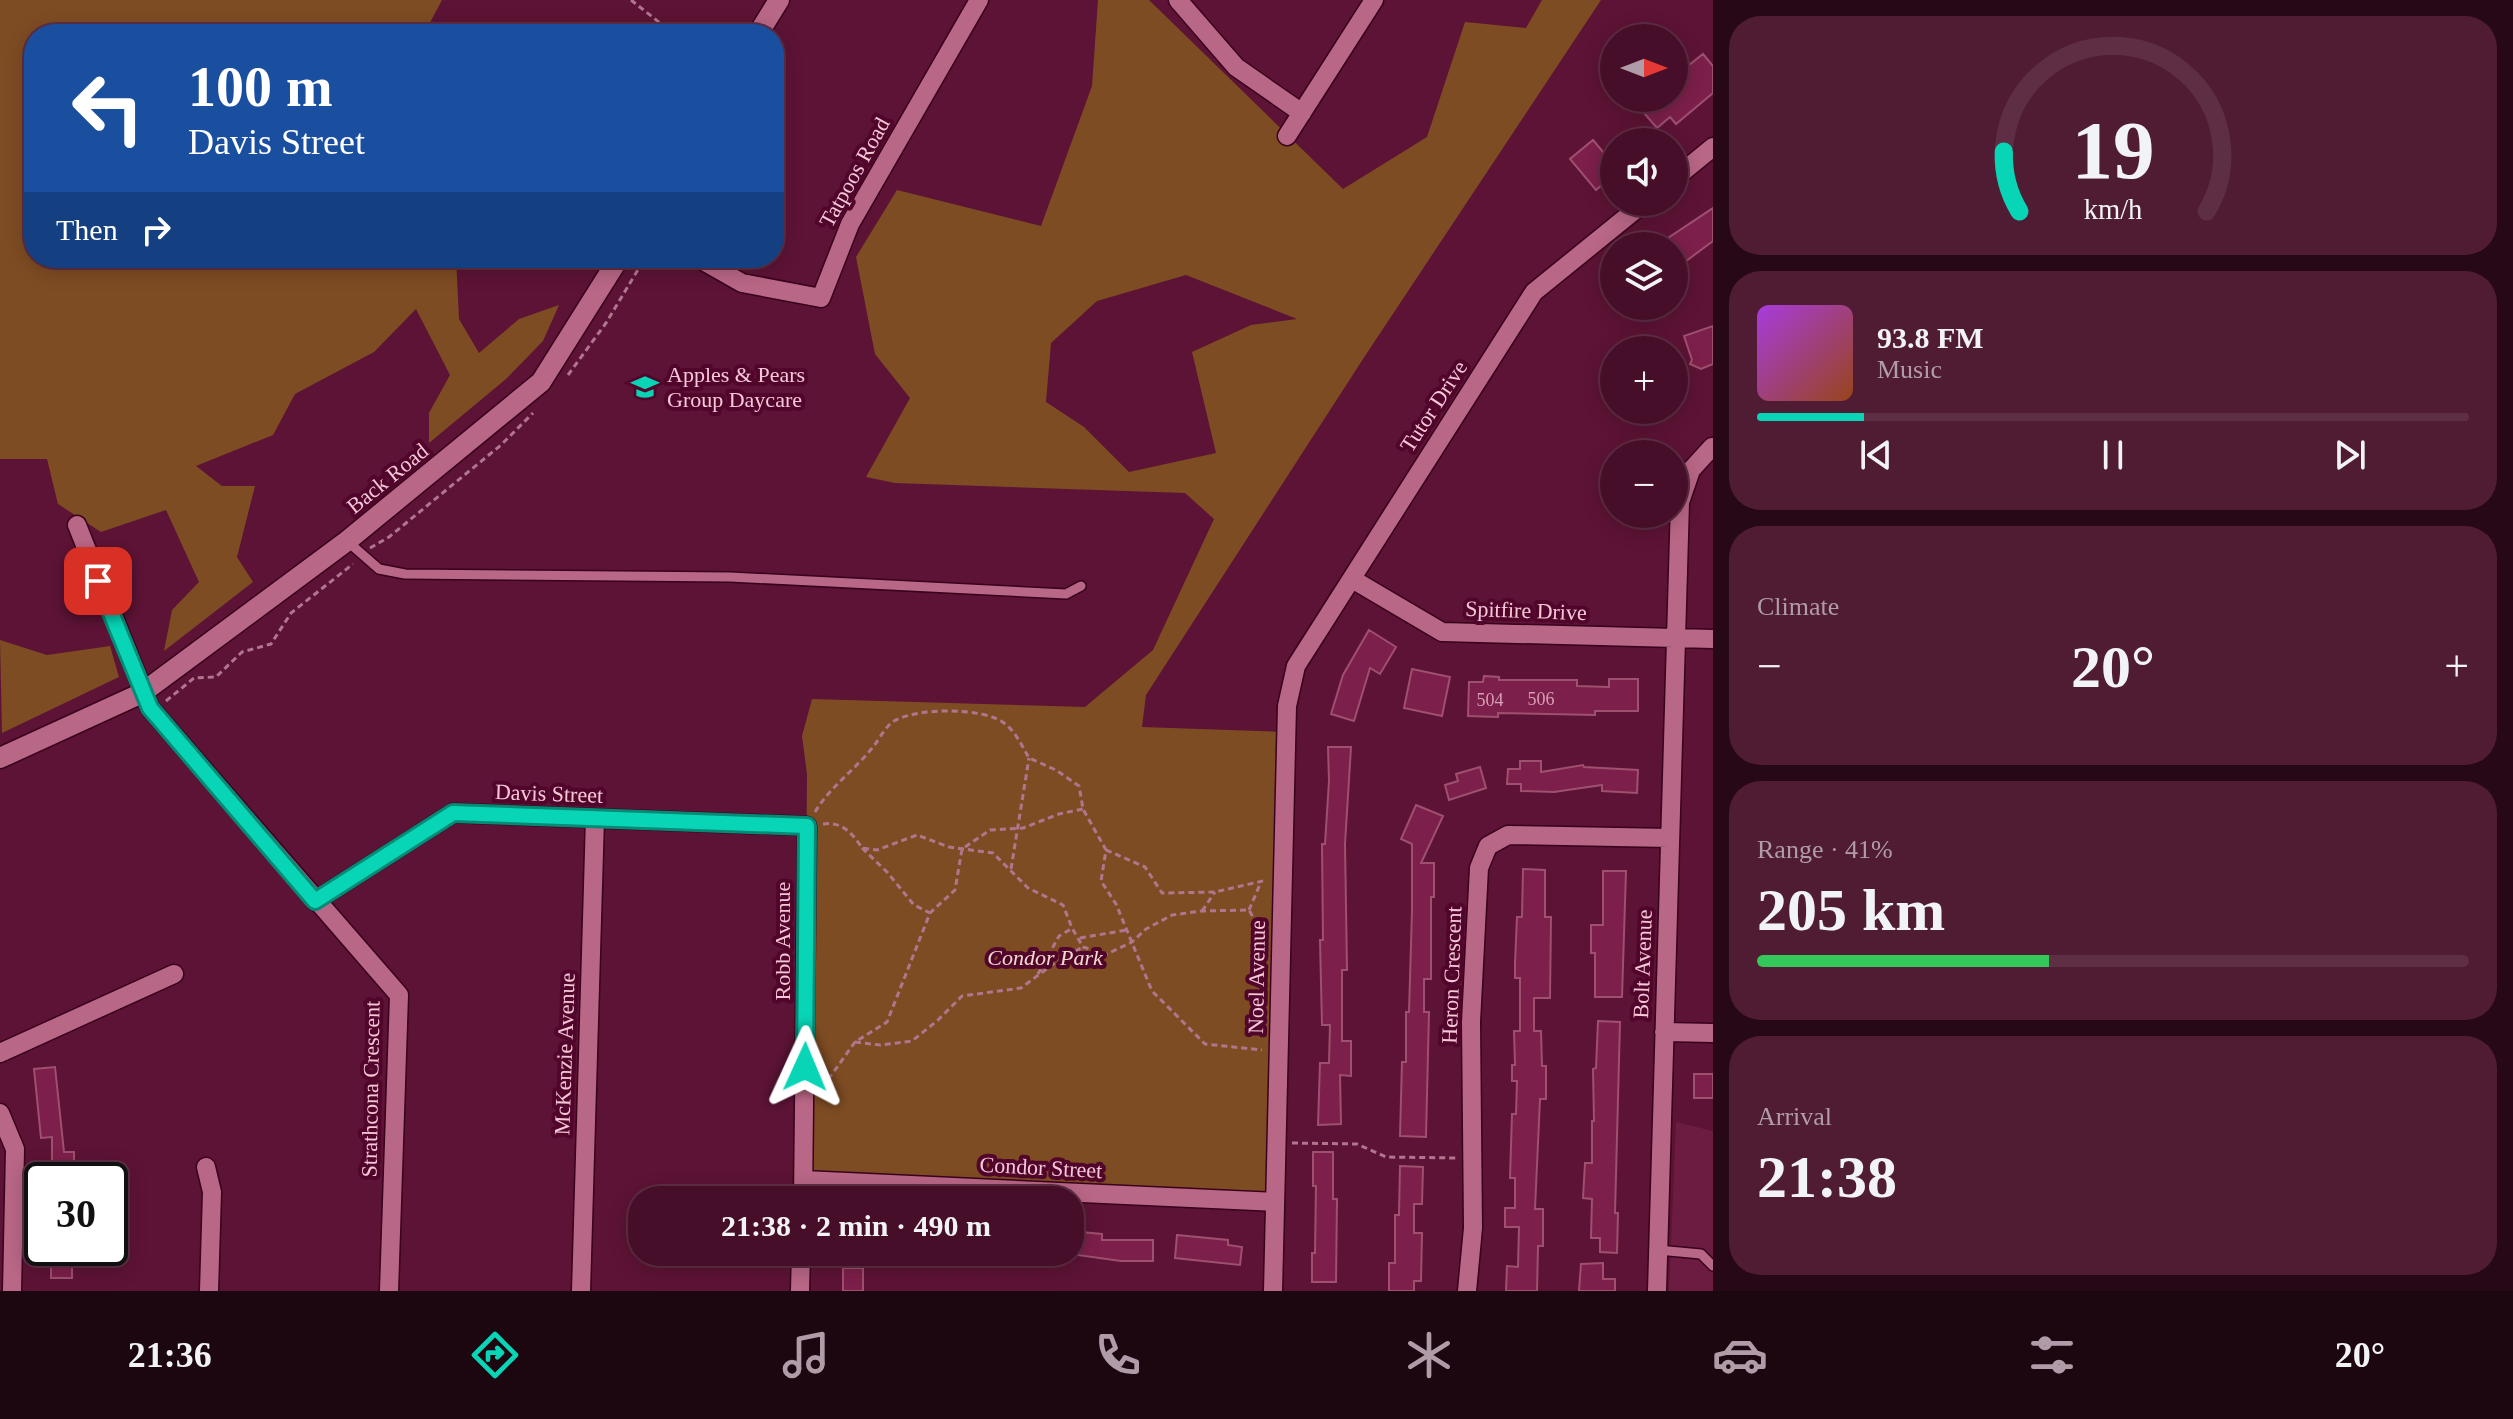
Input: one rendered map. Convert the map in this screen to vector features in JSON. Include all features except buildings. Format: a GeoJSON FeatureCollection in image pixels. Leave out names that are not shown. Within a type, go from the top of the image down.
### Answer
{"type":"FeatureCollection","features":[{"type":"Feature","properties":{"kind":"street"},"geometry":{"type":"LineString","coordinates":[[764,24],[779,0]]}},
{"type":"Feature","properties":{"kind":"street","name":"Tatpoos Road"},"geometry":{"type":"LineString","coordinates":[[716,268],[742,283],[821,298],[850,224],[979,0]]}},
{"type":"Feature","properties":{"kind":"street"},"geometry":{"type":"LineString","coordinates":[[1178,0],[1236,67],[1302,113]]}},
{"type":"Feature","properties":{"kind":"street"},"geometry":{"type":"LineString","coordinates":[[1287,136],[1374,0]]}},
{"type":"Feature","properties":{"kind":"street"},"geometry":{"type":"LineString","coordinates":[[1688,168],[1713,147]]}},
{"type":"Feature","properties":{"kind":"street","name":"Tutor Drive"},"geometry":{"type":"LineString","coordinates":[[1296,666],[1534,292],[1628,216]]}},
{"type":"Feature","properties":{"kind":"street","name":"Back Road"},"geometry":{"type":"LineString","coordinates":[[0,758],[142,693],[347,541],[541,382],[613,268]]}},
{"type":"Feature","properties":{"kind":"street","name":"Bolt Avenue"},"geometry":{"type":"LineString","coordinates":[[1657,1291],[1680,502],[1691,470],[1712,447]]}},
{"type":"Feature","properties":{"kind":"street","name":"Strathcona Crescent"},"geometry":{"type":"LineString","coordinates":[[77,525],[150,708],[399,995],[389,1291]]}},
{"type":"Feature","properties":{"kind":"street","name":"Spitfire Drive"},"geometry":{"type":"LineString","coordinates":[[1352,579],[1442,632],[1713,639]]}},
{"type":"Feature","properties":{"kind":"street","name":"Noel Avenue"},"geometry":{"type":"LineString","coordinates":[[1273,1291],[1287,706],[1296,666]]}},
{"type":"Feature","properties":{"kind":"street","name":"Davis Street"},"geometry":{"type":"LineString","coordinates":[[315,901],[453,813],[807,826]]}},
{"type":"Feature","properties":{"kind":"street","name":"McKenzie Avenue"},"geometry":{"type":"LineString","coordinates":[[581,1291],[595,818]]}},
{"type":"Feature","properties":{"kind":"street","name":"Robb Avenue"},"geometry":{"type":"LineString","coordinates":[[804,1186],[807,826]]}},
{"type":"Feature","properties":{"kind":"street","name":"Heron Crescent"},"geometry":{"type":"LineString","coordinates":[[1467,1291],[1473,1228],[1473,991],[1479,868],[1488,846],[1508,835],[1670,838]]}},
{"type":"Feature","properties":{"kind":"street"},"geometry":{"type":"LineString","coordinates":[[0,1053],[174,974]]}},
{"type":"Feature","properties":{"kind":"street"},"geometry":{"type":"LineString","coordinates":[[1664,1032],[1713,1033]]}},
{"type":"Feature","properties":{"kind":"street"},"geometry":{"type":"LineString","coordinates":[[0,1113],[15,1149],[12,1291]]}},
{"type":"Feature","properties":{"kind":"street"},"geometry":{"type":"LineString","coordinates":[[206,1167],[212,1192],[209,1291]]}},
{"type":"Feature","properties":{"kind":"street","name":"Condor Street"},"geometry":{"type":"LineString","coordinates":[[804,1180],[1275,1202]]}},
{"type":"Feature","properties":{"kind":"street"},"geometry":{"type":"LineString","coordinates":[[800,1291],[801,1266]]}},
{"type":"Feature","properties":{"kind":"lane"},"geometry":{"type":"LineString","coordinates":[[347,541],[379,569],[405,574],[730,577],[1066,594],[1081,586]]}},
{"type":"Feature","properties":{"kind":"lane"},"geometry":{"type":"LineString","coordinates":[[1658,1250],[1701,1254],[1713,1266]]}},
{"type":"Feature","properties":{"kind":"path"},"geometry":{"type":"LineString","coordinates":[[631,0],[661,24]]}},
{"type":"Feature","properties":{"kind":"path"},"geometry":{"type":"LineString","coordinates":[[807,826],[827,793],[866,758],[893,720],[926,711],[981,714],[1003,722],[1019,740],[1029,758],[1056,770],[1079,786],[1083,809],[1106,850],[1145,867],[1162,893],[1215,892],[1283,875]]}},
{"type":"Feature","properties":{"kind":"path"},"geometry":{"type":"LineString","coordinates":[[1010,871],[1029,758]]}},
{"type":"Feature","properties":{"kind":"path"},"geometry":{"type":"LineString","coordinates":[[804,1097],[830,1077],[855,1042],[887,1022],[930,913],[955,890],[962,849],[990,830],[1023,828],[1059,814],[1083,809]]}},
{"type":"Feature","properties":{"kind":"path"},"geometry":{"type":"LineString","coordinates":[[807,826],[830,823],[851,832],[914,905],[930,913]]}},
{"type":"Feature","properties":{"kind":"path"},"geometry":{"type":"LineString","coordinates":[[862,848],[877,850],[917,835],[949,847],[993,853],[1028,888],[1063,905],[1083,947],[1107,954],[1132,942],[1146,929],[1172,915],[1249,910]]}},
{"type":"Feature","properties":{"kind":"path"},"geometry":{"type":"LineString","coordinates":[[1106,850],[1101,881],[1116,904],[1152,991],[1205,1044],[1279,1051]]}},
{"type":"Feature","properties":{"kind":"path"},"geometry":{"type":"LineString","coordinates":[[1249,910],[1261,882]]}},
{"type":"Feature","properties":{"kind":"path"},"geometry":{"type":"LineString","coordinates":[[1202,911],[1215,892]]}},
{"type":"Feature","properties":{"kind":"path"},"geometry":{"type":"LineString","coordinates":[[1249,910],[1258,926],[1281,935]]}},
{"type":"Feature","properties":{"kind":"path"},"geometry":{"type":"LineString","coordinates":[[1037,977],[1059,936],[1072,928]]}},
{"type":"Feature","properties":{"kind":"path"},"geometry":{"type":"LineString","coordinates":[[1078,938],[1127,930]]}},
{"type":"Feature","properties":{"kind":"path"},"geometry":{"type":"LineString","coordinates":[[855,1042],[880,1045],[912,1041],[962,996],[1021,988],[1083,947]]}},
{"type":"Feature","properties":{"kind":"path"},"geometry":{"type":"LineString","coordinates":[[1276,1143],[1357,1144],[1386,1157],[1474,1159]]}},
{"type":"Feature","properties":{"kind":"shaded area"},"geometry":{"type":"Polygon","coordinates":[[[1676,1122],[1713,1131],[1713,1291],[1669,1291],[1676,1122]]]}},
{"type":"Feature","properties":{"kind":"green space"},"geometry":{"type":"Polygon","coordinates":[[[0,0],[442,0],[429,24],[24,24],[24,268],[456,268],[459,319],[479,353],[519,319],[559,305],[543,341],[506,379],[429,443],[429,413],[450,375],[416,309],[374,352],[295,394],[273,435],[196,466],[222,486],[255,486],[237,557],[253,582],[164,651],[172,610],[199,582],[166,510],[101,532],[58,504],[47,459],[0,459],[0,0]]]}},
{"type":"Feature","properties":{"kind":"green space","name":"Condor Park"},"geometry":{"type":"Polygon","coordinates":[[[1098,0],[1149,0],[1343,189],[1427,137],[1465,22],[1526,28],[1542,0],[1601,0],[1363,359],[1146,695],[1142,727],[1286,732],[1275,1202],[1084,1193],[1084,1186],[932,1186],[804,1180],[807,774],[802,736],[812,699],[1085,707],[1153,650],[1214,519],[1185,493],[895,483],[866,477],[910,398],[875,354],[856,257],[897,190],[1041,226],[1092,86],[1098,0]],[[1186,275],[1097,301],[1051,343],[1046,402],[1084,427],[1129,472],[1216,453],[1192,352],[1251,325],[1297,319],[1186,275]]]}},
{"type":"Feature","properties":{"kind":"green space"},"geometry":{"type":"Polygon","coordinates":[[[0,640],[47,655],[110,646],[119,677],[2,733],[0,640]]]}},
{"type":"Feature","properties":{"kind":"place","name":"Apples & Pears Group Daycare"},"geometry":{"type":"Point","coordinates":[645,387]}},
{"type":"Feature","properties":{"kind":"route"},"geometry":{"type":"LineString","coordinates":[[98,581],[150,708],[315,901],[453,813],[807,826],[805,1067]]}}]}
